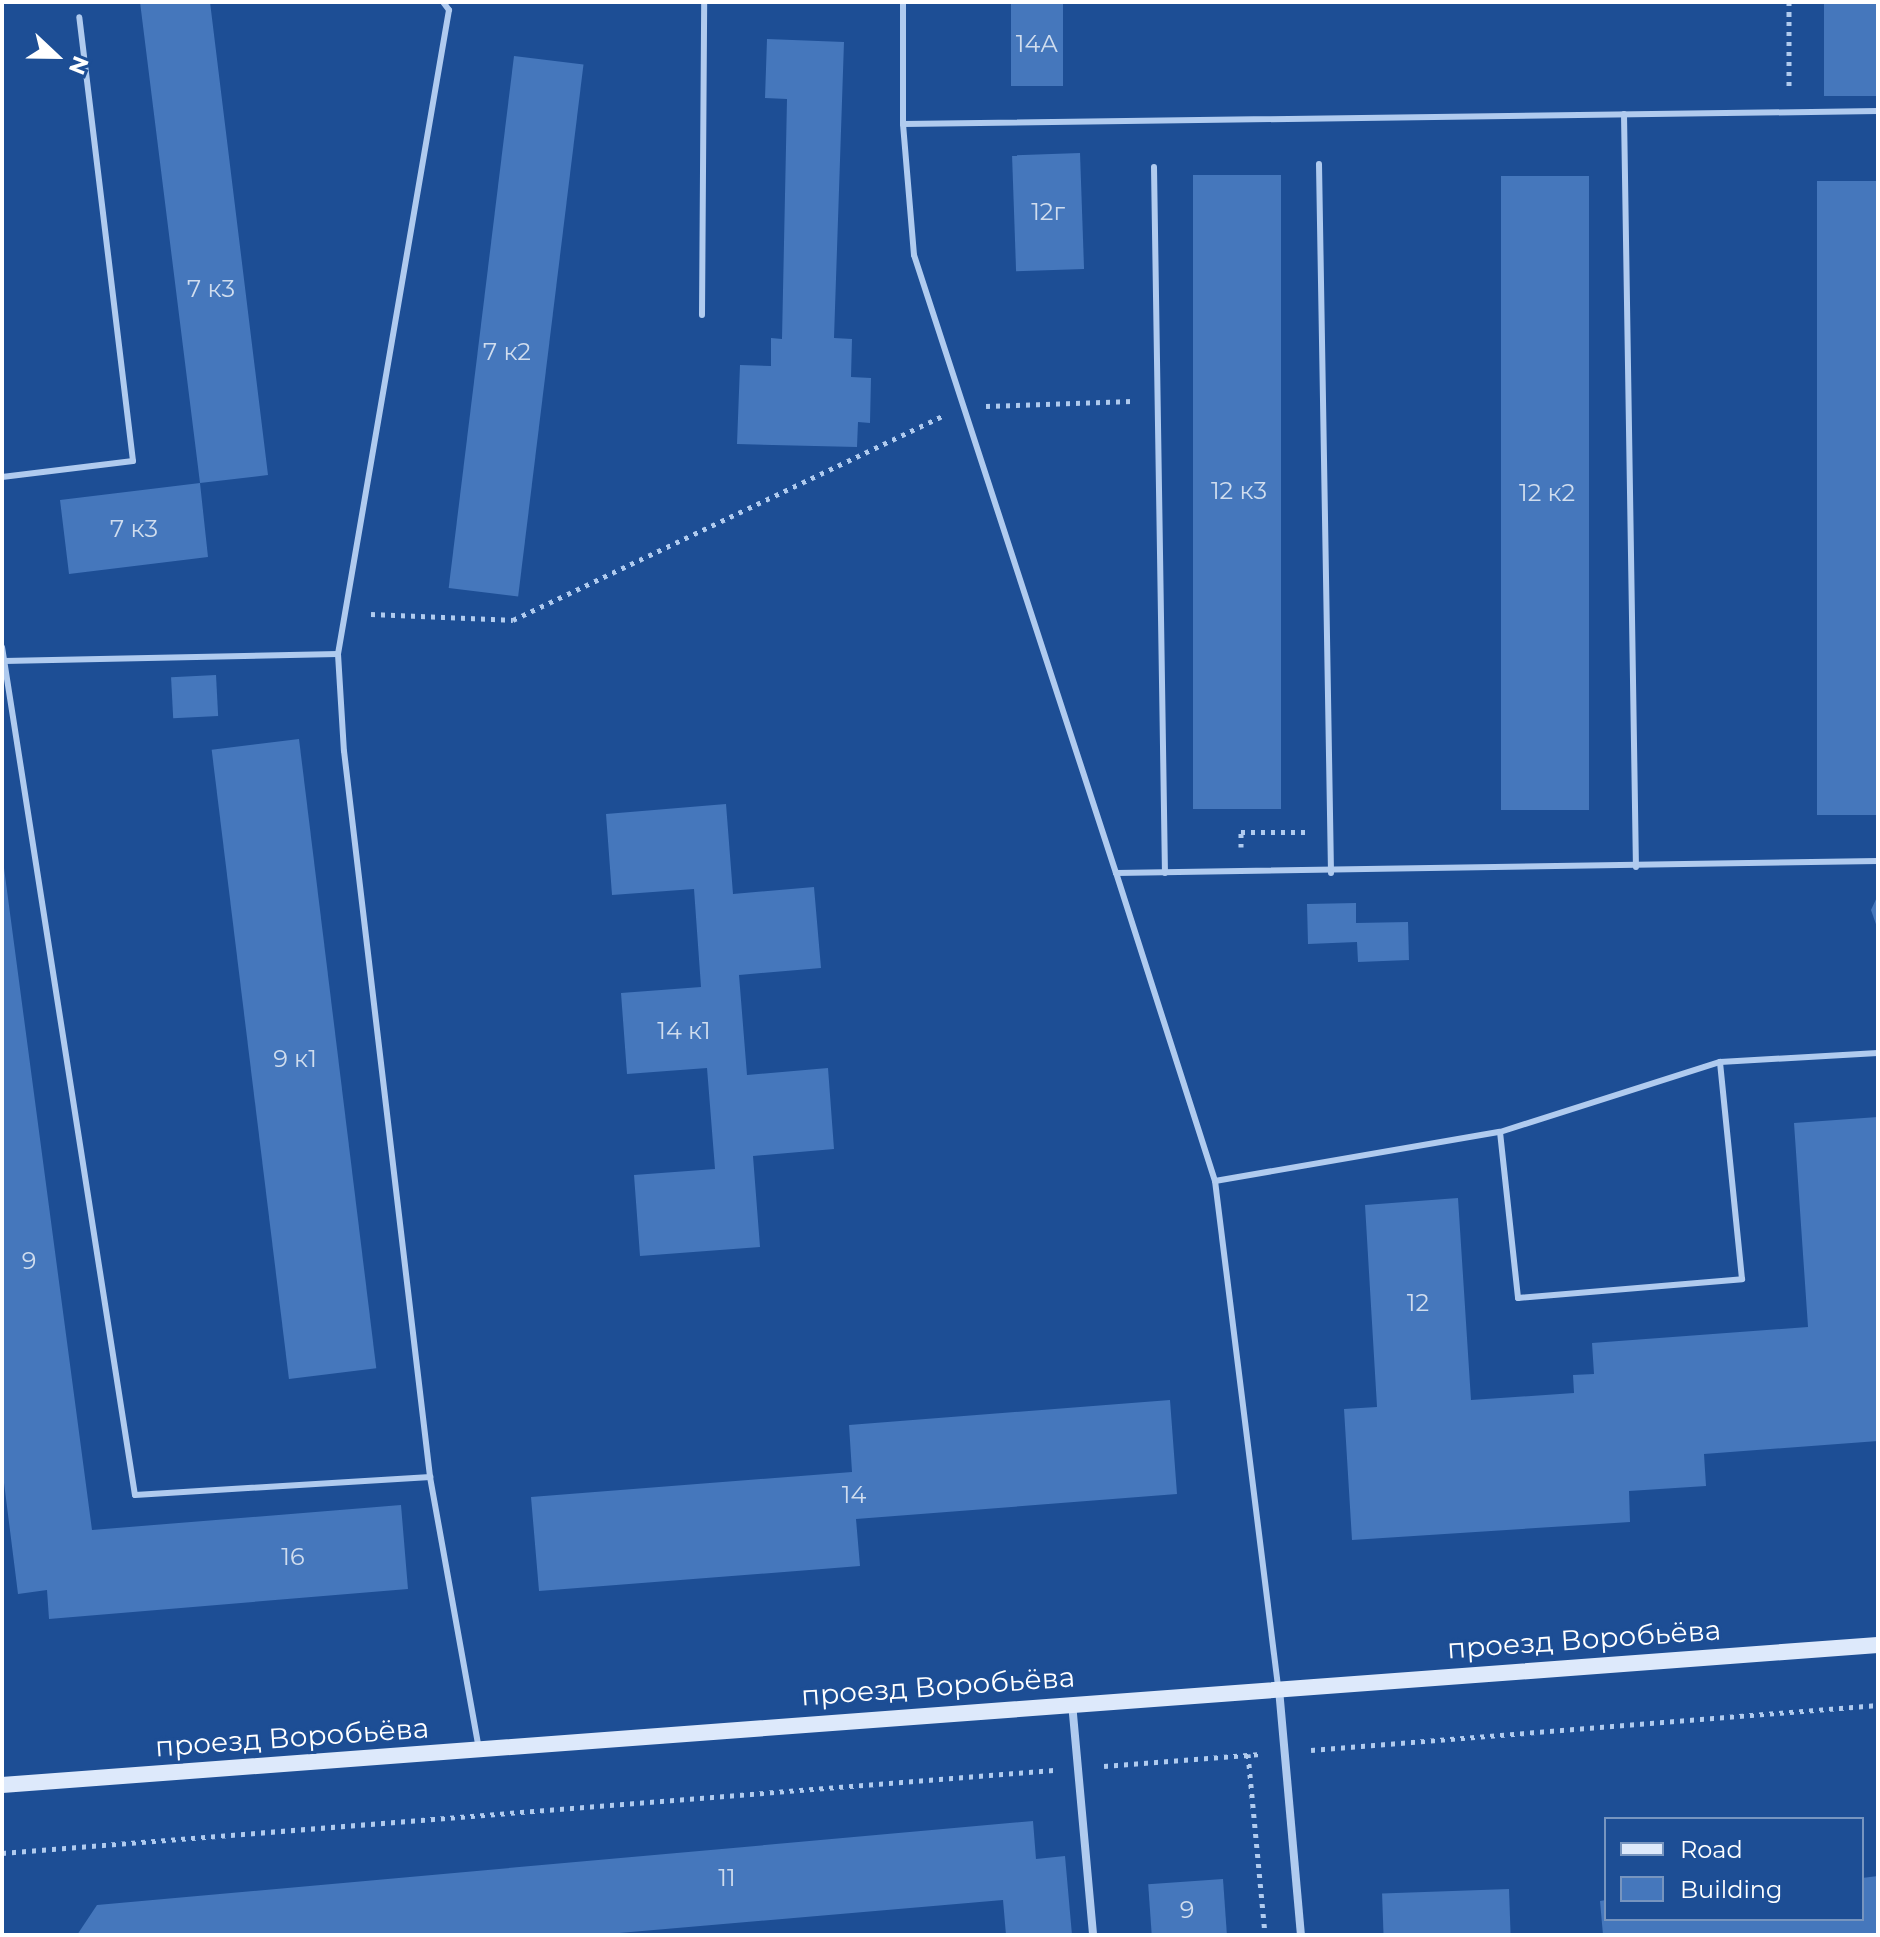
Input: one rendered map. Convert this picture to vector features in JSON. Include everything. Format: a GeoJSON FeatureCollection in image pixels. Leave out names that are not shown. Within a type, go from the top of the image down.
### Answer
{"type":"FeatureCollection","features":[{"type":"Feature","properties":{"kind":"main road","name":"проезд Воробьёва"},"geometry":{"type":"LineString","coordinates":[[2,1785],[1278,1686],[1878,1645]]}},
{"type":"Feature","properties":{"kind":"street"},"geometry":{"type":"LineString","coordinates":[[1278,1686],[1301,1935]]}},
{"type":"Feature","properties":{"kind":"street"},"geometry":{"type":"LineString","coordinates":[[1072,1702],[1093,1935]]}},
{"type":"Feature","properties":{"kind":"lane"},"geometry":{"type":"LineString","coordinates":[[443,2],[449,10],[338,654],[344,751],[430,1477],[479,1748]]}},
{"type":"Feature","properties":{"kind":"lane"},"geometry":{"type":"LineString","coordinates":[[702,315],[704,2]]}},
{"type":"Feature","properties":{"kind":"lane"},"geometry":{"type":"LineString","coordinates":[[903,2],[903,124],[914,255],[1215,1181],[1278,1686]]}},
{"type":"Feature","properties":{"kind":"lane"},"geometry":{"type":"LineString","coordinates":[[2,477],[133,461],[79,17]]}},
{"type":"Feature","properties":{"kind":"lane"},"geometry":{"type":"LineString","coordinates":[[903,124],[1878,111]]}},
{"type":"Feature","properties":{"kind":"lane"},"geometry":{"type":"LineString","coordinates":[[1624,114],[1636,867]]}},
{"type":"Feature","properties":{"kind":"lane"},"geometry":{"type":"LineString","coordinates":[[1319,164],[1331,873]]}},
{"type":"Feature","properties":{"kind":"lane"},"geometry":{"type":"LineString","coordinates":[[1154,167],[1165,873]]}},
{"type":"Feature","properties":{"kind":"lane"},"geometry":{"type":"LineString","coordinates":[[2,647],[135,1495],[430,1477]]}},
{"type":"Feature","properties":{"kind":"lane"},"geometry":{"type":"LineString","coordinates":[[4,661],[338,654]]}},
{"type":"Feature","properties":{"kind":"lane"},"geometry":{"type":"LineString","coordinates":[[1116,873],[1331,873],[1878,861]]}},
{"type":"Feature","properties":{"kind":"lane"},"geometry":{"type":"LineString","coordinates":[[1215,1181],[1500,1132],[1720,1062],[1878,1053]]}},
{"type":"Feature","properties":{"kind":"lane"},"geometry":{"type":"LineString","coordinates":[[1500,1132],[1518,1298],[1742,1279],[1720,1062]]}},
{"type":"Feature","properties":{"kind":"path"},"geometry":{"type":"LineString","coordinates":[[1789,2],[1790,113]]}},
{"type":"Feature","properties":{"kind":"path"},"geometry":{"type":"LineString","coordinates":[[346,612],[513,620],[963,407],[1158,400]]}},
{"type":"Feature","properties":{"kind":"path"},"geometry":{"type":"LineString","coordinates":[[2,1853],[1878,1705]]}},
{"type":"Feature","properties":{"kind":"path"},"geometry":{"type":"LineString","coordinates":[[1248,1754],[1265,1935]]}},
{"type":"Feature","properties":{"kind":"building"},"geometry":{"type":"Polygon","coordinates":[[[140,2],[210,2],[268,475],[200,483],[140,2]]]}},
{"type":"Feature","properties":{"kind":"building"},"geometry":{"type":"Polygon","coordinates":[[[1011,2],[1063,2],[1063,86],[1011,86],[1011,2]]]}},
{"type":"Feature","properties":{"kind":"building"},"geometry":{"type":"Polygon","coordinates":[[[1824,2],[1878,2],[1878,96],[1824,96],[1824,2]]]}},
{"type":"Feature","properties":{"kind":"building"},"geometry":{"type":"Polygon","coordinates":[[[767,39],[844,42],[834,338],[852,339],[851,377],[871,378],[870,423],[858,422],[857,447],[737,444],[740,365],[771,366],[771,338],[782,339],[787,99],[765,98],[767,39]]]}},
{"type":"Feature","properties":{"kind":"building"},"geometry":{"type":"Polygon","coordinates":[[[514,56],[583,65],[518,597],[449,588],[514,56]]]}},
{"type":"Feature","properties":{"kind":"building"},"geometry":{"type":"Polygon","coordinates":[[[1080,153],[1084,269],[1016,271],[1012,155],[1080,153]]]}},
{"type":"Feature","properties":{"kind":"building"},"geometry":{"type":"Polygon","coordinates":[[[1193,175],[1281,175],[1281,809],[1193,809],[1193,175]]]}},
{"type":"Feature","properties":{"kind":"building"},"geometry":{"type":"Polygon","coordinates":[[[1501,176],[1589,176],[1589,810],[1501,810],[1501,176]]]}},
{"type":"Feature","properties":{"kind":"building"},"geometry":{"type":"Polygon","coordinates":[[[1817,181],[1878,181],[1878,815],[1817,815],[1817,181]]]}},
{"type":"Feature","properties":{"kind":"building"},"geometry":{"type":"Polygon","coordinates":[[[200,483],[208,557],[69,574],[60,500],[200,483]]]}},
{"type":"Feature","properties":{"kind":"building"},"geometry":{"type":"Polygon","coordinates":[[[216,675],[218,716],[173,718],[171,677],[216,675]]]}},
{"type":"Feature","properties":{"kind":"building"},"geometry":{"type":"Polygon","coordinates":[[[299,739],[376,1368],[289,1379],[212,750],[299,739]]]}},
{"type":"Feature","properties":{"kind":"building"},"geometry":{"type":"Polygon","coordinates":[[[726,804],[733,894],[814,887],[821,968],[739,975],[747,1075],[828,1068],[834,1149],[753,1156],[760,1247],[640,1256],[634,1175],[715,1169],[707,1068],[627,1074],[621,993],[701,987],[694,889],[612,895],[606,814],[726,804]]]}},
{"type":"Feature","properties":{"kind":"building"},"geometry":{"type":"Polygon","coordinates":[[[2,853],[92,1530],[401,1505],[408,1589],[49,1619],[47,1590],[18,1594],[2,1467],[2,853]]]}},
{"type":"Feature","properties":{"kind":"building"},"geometry":{"type":"Polygon","coordinates":[[[1878,895],[1878,930],[1871,910],[1878,895]]]}},
{"type":"Feature","properties":{"kind":"building"},"geometry":{"type":"Polygon","coordinates":[[[1356,903],[1356,923],[1408,922],[1409,960],[1358,962],[1357,942],[1308,944],[1307,904],[1356,903]]]}},
{"type":"Feature","properties":{"kind":"building"},"geometry":{"type":"Polygon","coordinates":[[[1878,1117],[1878,1441],[1704,1454],[1706,1486],[1629,1491],[1630,1522],[1352,1540],[1344,1409],[1377,1407],[1365,1205],[1458,1198],[1471,1400],[1574,1393],[1573,1375],[1594,1374],[1592,1343],[1808,1327],[1794,1123],[1878,1117]]]}},
{"type":"Feature","properties":{"kind":"building"},"geometry":{"type":"Polygon","coordinates":[[[1170,1400],[1177,1494],[856,1519],[860,1566],[539,1591],[531,1497],[852,1472],[849,1425],[1170,1400]]]}},
{"type":"Feature","properties":{"kind":"building"},"geometry":{"type":"Polygon","coordinates":[[[1033,1821],[1036,1859],[1065,1856],[1072,1935],[1006,1935],[1003,1900],[596,1935],[77,1935],[97,1905],[1033,1821]]]}},
{"type":"Feature","properties":{"kind":"building"},"geometry":{"type":"Polygon","coordinates":[[[1878,1876],[1878,1935],[1603,1935],[1600,1901],[1604,1900],[1604,1921],[1864,1921],[1864,1878],[1878,1876]]]}},
{"type":"Feature","properties":{"kind":"building"},"geometry":{"type":"Polygon","coordinates":[[[1223,1879],[1227,1935],[1152,1935],[1148,1884],[1223,1879]]]}},
{"type":"Feature","properties":{"kind":"building"},"geometry":{"type":"Polygon","coordinates":[[[1509,1889],[1511,1935],[1384,1935],[1382,1893],[1509,1889]]]}}]}
